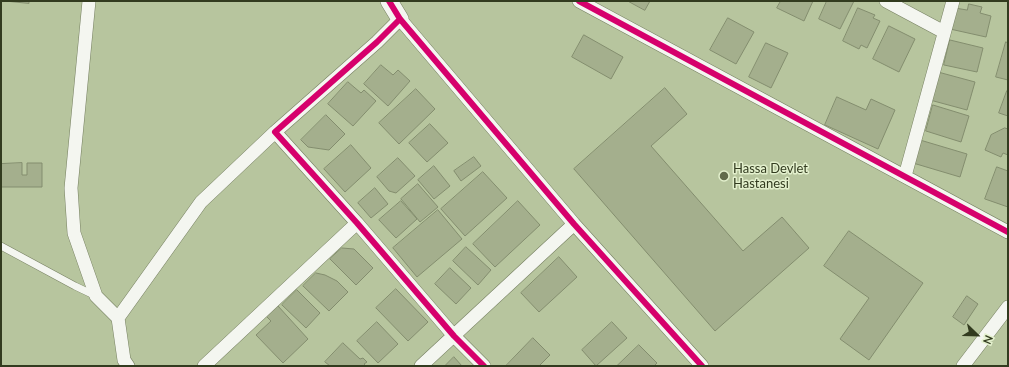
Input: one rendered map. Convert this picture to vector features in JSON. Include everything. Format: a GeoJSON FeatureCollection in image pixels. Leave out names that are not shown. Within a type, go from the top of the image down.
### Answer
{"type":"FeatureCollection","features":[{"type":"Feature","properties":{"kind":"street"},"geometry":{"type":"LineString","coordinates":[[89,1],[71,188],[74,234],[96,296],[118,318],[124,360],[128,366]]}},
{"type":"Feature","properties":{"kind":"street"},"geometry":{"type":"LineString","coordinates":[[389,1],[400,19],[574,224],[702,366]]}},
{"type":"Feature","properties":{"kind":"street"},"geometry":{"type":"LineString","coordinates":[[579,1],[1008,232]]}},
{"type":"Feature","properties":{"kind":"street"},"geometry":{"type":"LineString","coordinates":[[886,1],[944,32]]}},
{"type":"Feature","properties":{"kind":"street"},"geometry":{"type":"LineString","coordinates":[[905,176],[953,1]]}},
{"type":"Feature","properties":{"kind":"street"},"geometry":{"type":"LineString","coordinates":[[118,318],[201,202],[274,132],[377,42],[400,19]]}},
{"type":"Feature","properties":{"kind":"street"},"geometry":{"type":"LineString","coordinates":[[274,132],[357,223],[454,336],[484,366]]}},
{"type":"Feature","properties":{"kind":"street"},"geometry":{"type":"LineString","coordinates":[[204,366],[357,223]]}},
{"type":"Feature","properties":{"kind":"street"},"geometry":{"type":"LineString","coordinates":[[421,366],[574,224]]}},
{"type":"Feature","properties":{"kind":"street"},"geometry":{"type":"LineString","coordinates":[[963,366],[1008,307]]}},
{"type":"Feature","properties":{"kind":"lane"},"geometry":{"type":"LineString","coordinates":[[1,246],[74,286],[96,296]]}},
{"type":"Feature","properties":{"kind":"building"},"geometry":{"type":"Polygon","coordinates":[[[5,1],[29,1],[29,3],[5,1]]]}},
{"type":"Feature","properties":{"kind":"building"},"geometry":{"type":"Polygon","coordinates":[[[628,1],[650,1],[645,10],[628,1]]]}},
{"type":"Feature","properties":{"kind":"building"},"geometry":{"type":"Polygon","coordinates":[[[781,1],[813,1],[804,21],[777,8],[781,1]]]}},
{"type":"Feature","properties":{"kind":"building"},"geometry":{"type":"Polygon","coordinates":[[[827,1],[854,1],[840,29],[819,19],[827,1]]]}},
{"type":"Feature","properties":{"kind":"building"},"geometry":{"type":"Polygon","coordinates":[[[969,4],[982,7],[980,13],[991,16],[986,37],[950,29],[955,8],[967,10],[969,4]]]}},
{"type":"Feature","properties":{"kind":"building"},"geometry":{"type":"Polygon","coordinates":[[[858,8],[875,15],[873,18],[880,21],[867,48],[861,45],[859,49],[843,41],[858,8]]]}},
{"type":"Feature","properties":{"kind":"building"},"geometry":{"type":"Polygon","coordinates":[[[728,18],[754,32],[736,64],[710,50],[728,18]]]}},
{"type":"Feature","properties":{"kind":"building"},"geometry":{"type":"Polygon","coordinates":[[[889,26],[915,39],[899,72],[873,59],[889,26]]]}},
{"type":"Feature","properties":{"kind":"building"},"geometry":{"type":"Polygon","coordinates":[[[584,35],[623,57],[611,79],[572,57],[584,35]]]}},
{"type":"Feature","properties":{"kind":"building"},"geometry":{"type":"Polygon","coordinates":[[[950,40],[983,48],[977,72],[944,65],[950,40]]]}},
{"type":"Feature","properties":{"kind":"building"},"geometry":{"type":"Polygon","coordinates":[[[1006,42],[1008,43],[1008,80],[996,77],[1006,42]]]}},
{"type":"Feature","properties":{"kind":"building"},"geometry":{"type":"Polygon","coordinates":[[[766,43],[788,53],[771,88],[749,77],[766,43]]]}},
{"type":"Feature","properties":{"kind":"building"},"geometry":{"type":"Polygon","coordinates":[[[381,65],[393,75],[398,70],[410,81],[388,106],[364,84],[381,65]]]}},
{"type":"Feature","properties":{"kind":"building"},"geometry":{"type":"Polygon","coordinates":[[[938,72],[975,82],[967,110],[930,100],[938,72]]]}},
{"type":"Feature","properties":{"kind":"building"},"geometry":{"type":"Polygon","coordinates":[[[348,82],[361,93],[364,90],[376,101],[353,126],[328,104],[348,82]]]}},
{"type":"Feature","properties":{"kind":"building"},"geometry":{"type":"Polygon","coordinates":[[[665,88],[687,114],[651,146],[743,251],[782,217],[809,248],[715,331],[574,169],[665,88]]]}},
{"type":"Feature","properties":{"kind":"building"},"geometry":{"type":"Polygon","coordinates":[[[416,89],[435,109],[399,144],[379,123],[416,89]]]}},
{"type":"Feature","properties":{"kind":"building"},"geometry":{"type":"Polygon","coordinates":[[[1007,91],[1008,92],[1008,116],[999,113],[1007,91]]]}},
{"type":"Feature","properties":{"kind":"building"},"geometry":{"type":"Polygon","coordinates":[[[837,97],[866,110],[871,99],[895,110],[878,149],[825,125],[837,97]]]}},
{"type":"Feature","properties":{"kind":"building"},"geometry":{"type":"Polygon","coordinates":[[[933,105],[969,116],[961,142],[926,131],[933,105]]]}},
{"type":"Feature","properties":{"kind":"building"},"geometry":{"type":"Polygon","coordinates":[[[326,115],[345,134],[329,150],[308,147],[301,140],[326,115]]]}},
{"type":"Feature","properties":{"kind":"building"},"geometry":{"type":"Polygon","coordinates":[[[430,124],[448,143],[427,162],[409,143],[430,124]]]}},
{"type":"Feature","properties":{"kind":"building"},"geometry":{"type":"Polygon","coordinates":[[[1005,128],[1008,129],[1008,155],[1003,153],[1001,157],[985,150],[991,135],[1005,128]]]}},
{"type":"Feature","properties":{"kind":"building"},"geometry":{"type":"Polygon","coordinates":[[[920,140],[967,154],[960,177],[913,163],[920,140]]]}},
{"type":"Feature","properties":{"kind":"building"},"geometry":{"type":"Polygon","coordinates":[[[351,145],[371,168],[345,192],[324,169],[351,145]]]}},
{"type":"Feature","properties":{"kind":"building"},"geometry":{"type":"Polygon","coordinates":[[[474,157],[481,166],[461,181],[454,171],[474,157]]]}},
{"type":"Feature","properties":{"kind":"building"},"geometry":{"type":"Polygon","coordinates":[[[398,158],[415,176],[396,193],[389,191],[377,177],[398,158]]]}},
{"type":"Feature","properties":{"kind":"building"},"geometry":{"type":"Polygon","coordinates":[[[22,163],[22,175],[27,175],[27,163],[42,163],[42,187],[1,187],[1,164],[22,163]]]}},
{"type":"Feature","properties":{"kind":"building"},"geometry":{"type":"Polygon","coordinates":[[[434,166],[450,186],[434,199],[418,180],[434,166]]]}},
{"type":"Feature","properties":{"kind":"building"},"geometry":{"type":"Polygon","coordinates":[[[997,167],[1008,171],[1008,207],[985,199],[997,167]]]}},
{"type":"Feature","properties":{"kind":"building"},"geometry":{"type":"Polygon","coordinates":[[[483,172],[507,198],[465,236],[441,209],[483,172]]]}},
{"type":"Feature","properties":{"kind":"building"},"geometry":{"type":"Polygon","coordinates":[[[418,184],[438,207],[420,222],[401,199],[418,184]]]}},
{"type":"Feature","properties":{"kind":"building"},"geometry":{"type":"Polygon","coordinates":[[[375,188],[388,204],[371,218],[358,203],[375,188]]]}},
{"type":"Feature","properties":{"kind":"building"},"geometry":{"type":"Polygon","coordinates":[[[401,201],[417,219],[396,238],[379,220],[401,201]]]}},
{"type":"Feature","properties":{"kind":"building"},"geometry":{"type":"Polygon","coordinates":[[[518,201],[540,225],[495,267],[473,244],[518,201]]]}},
{"type":"Feature","properties":{"kind":"building"},"geometry":{"type":"Polygon","coordinates":[[[438,210],[462,239],[417,277],[393,248],[438,210]]]}},
{"type":"Feature","properties":{"kind":"building"},"geometry":{"type":"Polygon","coordinates":[[[849,231],[923,283],[869,360],[840,339],[869,298],[824,266],[849,231]]]}},
{"type":"Feature","properties":{"kind":"building"},"geometry":{"type":"Polygon","coordinates":[[[466,247],[491,270],[478,285],[453,261],[466,247]]]}},
{"type":"Feature","properties":{"kind":"building"},"geometry":{"type":"Polygon","coordinates":[[[342,248],[354,249],[373,268],[356,285],[330,259],[342,248]]]}},
{"type":"Feature","properties":{"kind":"building"},"geometry":{"type":"Polygon","coordinates":[[[559,257],[577,277],[539,312],[521,293],[559,257]]]}},
{"type":"Feature","properties":{"kind":"building"},"geometry":{"type":"Polygon","coordinates":[[[450,268],[471,288],[456,304],[435,284],[450,268]]]}},
{"type":"Feature","properties":{"kind":"building"},"geometry":{"type":"Polygon","coordinates":[[[316,273],[325,275],[337,281],[348,292],[329,311],[303,286],[316,273]]]}},
{"type":"Feature","properties":{"kind":"building"},"geometry":{"type":"Polygon","coordinates":[[[396,289],[428,322],[408,341],[376,308],[396,289]]]}},
{"type":"Feature","properties":{"kind":"building"},"geometry":{"type":"Polygon","coordinates":[[[297,290],[320,313],[306,328],[282,305],[297,290]]]}},
{"type":"Feature","properties":{"kind":"building"},"geometry":{"type":"Polygon","coordinates":[[[967,296],[978,304],[964,325],[953,317],[967,296]]]}},
{"type":"Feature","properties":{"kind":"building"},"geometry":{"type":"Polygon","coordinates":[[[278,306],[308,339],[283,363],[256,335],[271,321],[266,316],[278,306]]]}},
{"type":"Feature","properties":{"kind":"building"},"geometry":{"type":"Polygon","coordinates":[[[377,322],[398,344],[378,363],[357,341],[377,322]]]}},
{"type":"Feature","properties":{"kind":"building"},"geometry":{"type":"Polygon","coordinates":[[[612,322],[627,338],[596,366],[582,350],[612,322]]]}},
{"type":"Feature","properties":{"kind":"building"},"geometry":{"type":"Polygon","coordinates":[[[533,338],[550,355],[539,366],[508,366],[507,365],[533,338]]]}},
{"type":"Feature","properties":{"kind":"building"},"geometry":{"type":"Polygon","coordinates":[[[343,343],[360,359],[363,358],[367,362],[364,364],[366,366],[330,366],[325,362],[343,343]]]}},
{"type":"Feature","properties":{"kind":"building"},"geometry":{"type":"Polygon","coordinates":[[[639,345],[657,363],[654,366],[617,366],[639,345]]]}},
{"type":"Feature","properties":{"kind":"building"},"geometry":{"type":"Polygon","coordinates":[[[454,357],[462,366],[445,366],[454,357]]]}},
{"type":"Feature","properties":{"kind":"cycle path"},"geometry":{"type":"LineString","coordinates":[[389,1],[400,19],[574,224],[702,366]]}},
{"type":"Feature","properties":{"kind":"cycle path"},"geometry":{"type":"LineString","coordinates":[[579,1],[1008,232]]}},
{"type":"Feature","properties":{"kind":"cycle path"},"geometry":{"type":"LineString","coordinates":[[400,19],[377,42],[275,132],[357,223],[454,336],[484,366]]}},
{"type":"Feature","properties":{"kind":"place","name":"Hassa Devlet Hastanesi"},"geometry":{"type":"Point","coordinates":[724,176]}}]}
